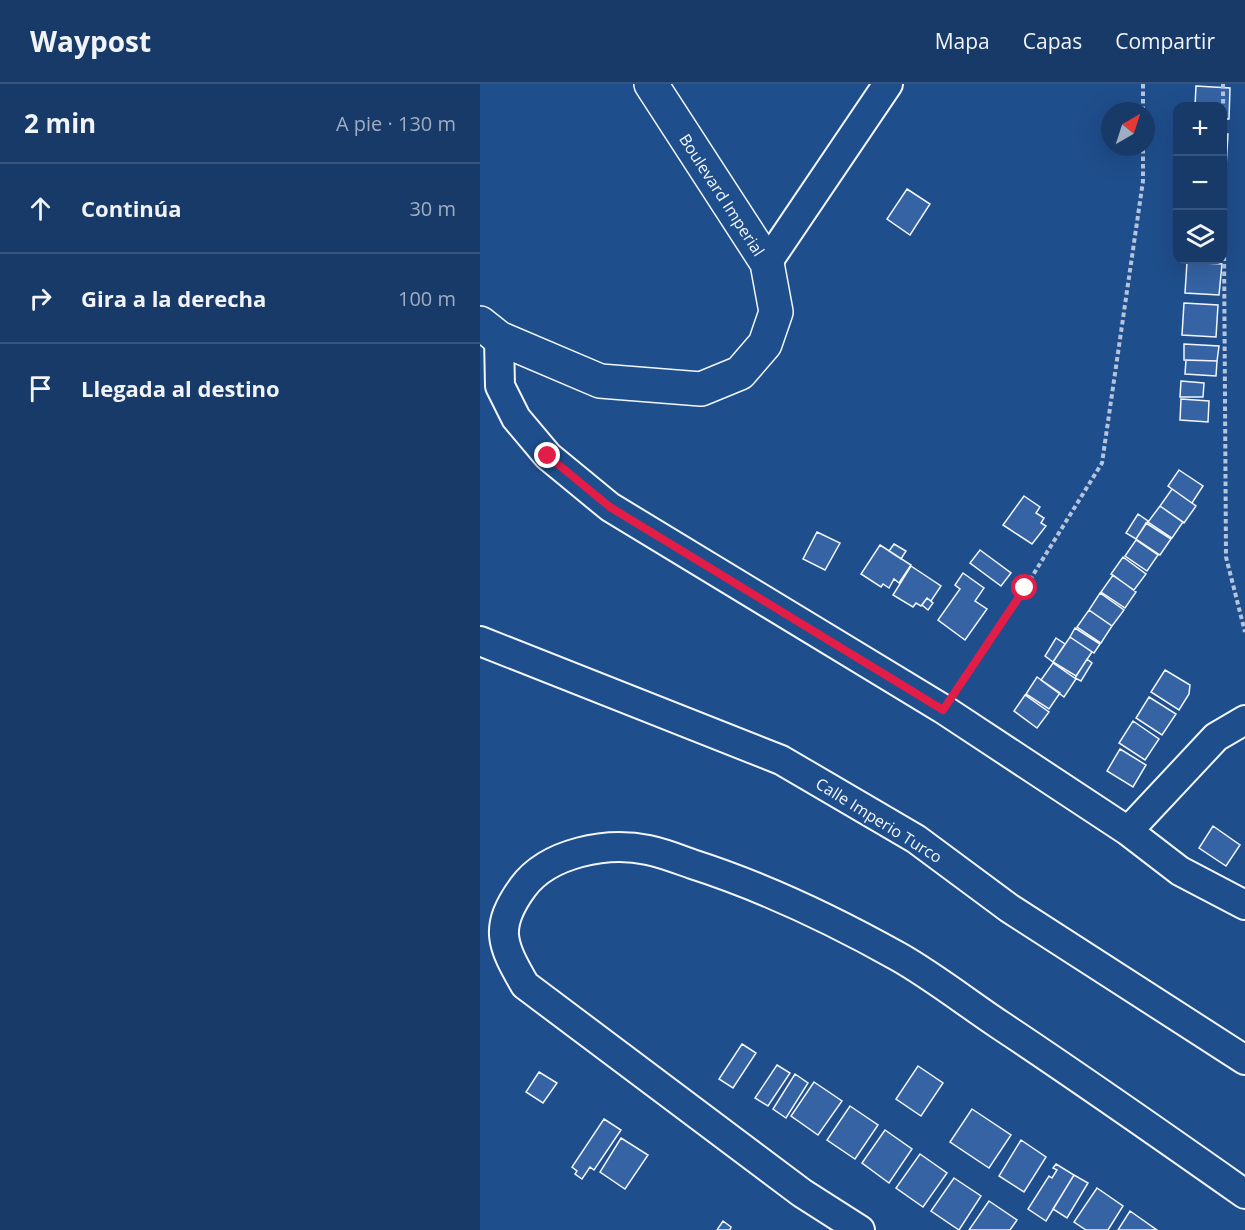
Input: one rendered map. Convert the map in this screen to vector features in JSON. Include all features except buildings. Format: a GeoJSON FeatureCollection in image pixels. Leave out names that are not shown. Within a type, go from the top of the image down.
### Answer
{"type":"FeatureCollection","features":[{"type":"Feature","properties":{"kind":"street","name":"Boulevard Imperial"},"geometry":{"type":"LineString","coordinates":[[490,330],[600,381],[701,389],[740,373],[765,344],[776,312],[766,263],[651,84]]}},
{"type":"Feature","properties":{"kind":"street"},"geometry":{"type":"LineString","coordinates":[[766,263],[888,84]]}},
{"type":"Feature","properties":{"kind":"street"},"geometry":{"type":"LineString","coordinates":[[490,330],[500,386],[516,418],[548,456],[610,507],[943,710],[1128,831],[1180,871],[1245,905]]}},
{"type":"Feature","properties":{"kind":"street","name":"Calle Imperio Turco"},"geometry":{"type":"LineString","coordinates":[[480,641],[781,760],[916,839],[1009,908],[1245,1060]]}},
{"type":"Feature","properties":{"kind":"street"},"geometry":{"type":"LineString","coordinates":[[1128,831],[1216,737],[1245,720]]}},
{"type":"Feature","properties":{"kind":"street"},"geometry":{"type":"LineString","coordinates":[[860,1230],[802,1193],[525,985],[510,959],[501,931],[513,901],[531,876],[566,856],[597,848],[646,849],[726,875],[806,909],[900,958],[1114,1101],[1245,1194]]}},
{"type":"Feature","properties":{"kind":"path"},"geometry":{"type":"LineString","coordinates":[[1143,84],[1143,102]]}},
{"type":"Feature","properties":{"kind":"path"},"geometry":{"type":"LineString","coordinates":[[1223,84],[1226,557],[1245,632]]}},
{"type":"Feature","properties":{"kind":"path"},"geometry":{"type":"LineString","coordinates":[[943,710],[1025,588],[1102,464],[1143,181],[1143,156]]}},
{"type":"Feature","properties":{"kind":"route"},"geometry":{"type":"LineString","coordinates":[[548,456],[610,507],[943,710],[1025,588]]}}]}
